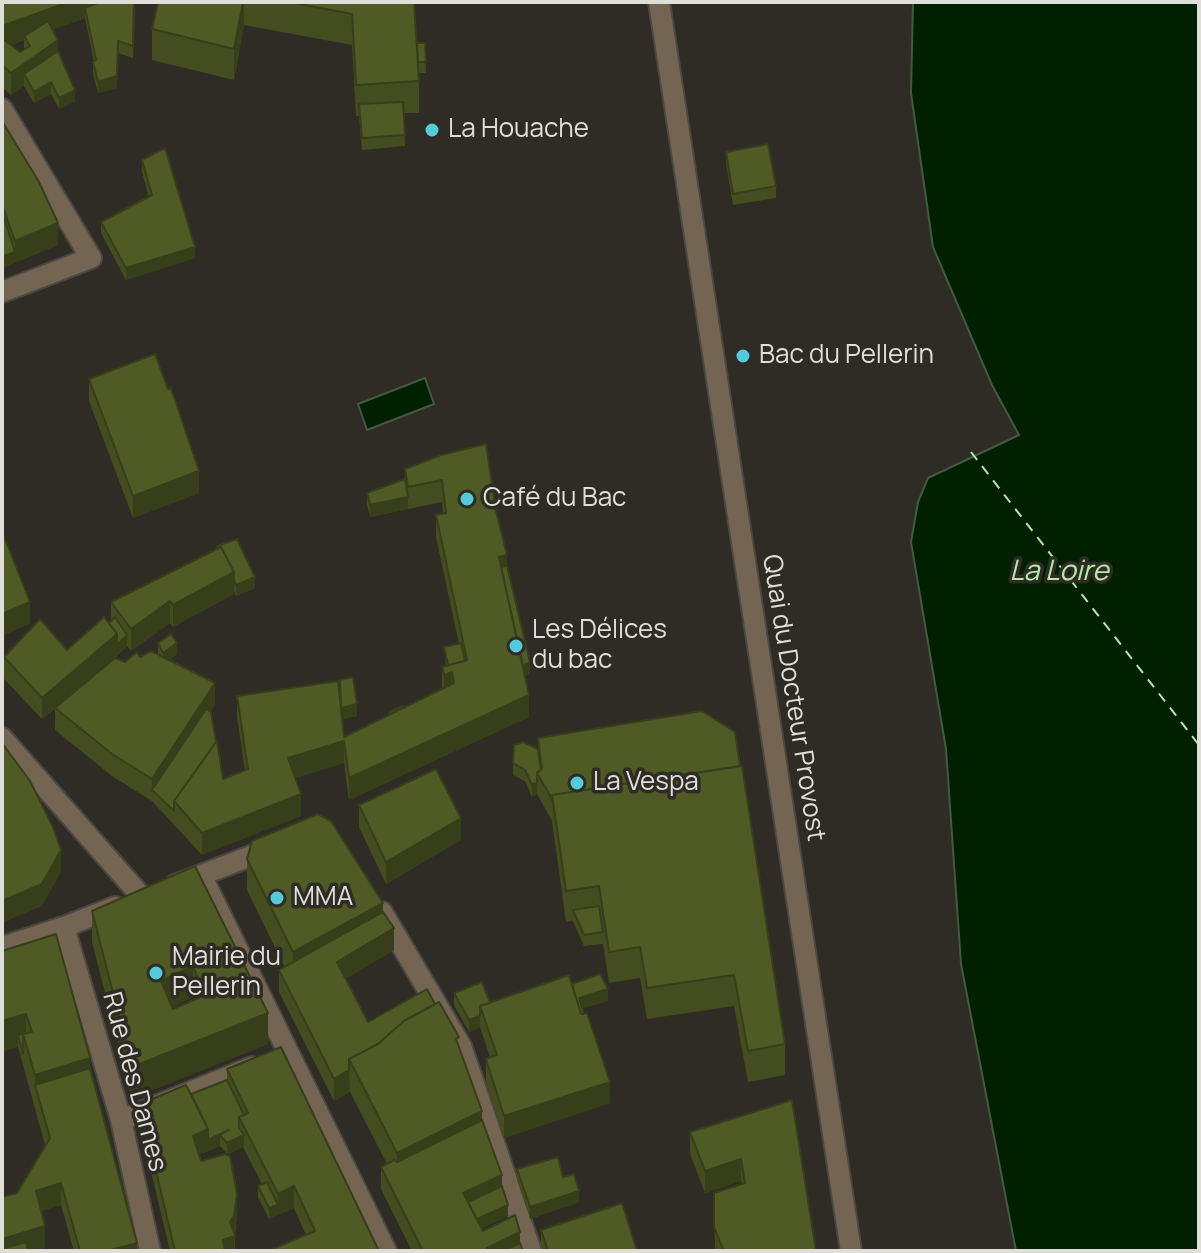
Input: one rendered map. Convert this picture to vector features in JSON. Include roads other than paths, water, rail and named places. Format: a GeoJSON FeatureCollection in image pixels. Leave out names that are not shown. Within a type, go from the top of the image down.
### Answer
{"type":"FeatureCollection","features":[{"type":"Feature","properties":{"kind":"street","name":"Quai du Docteur Provost"},"geometry":{"type":"LineString","coordinates":[[659,2],[851,1251]]}},
{"type":"Feature","properties":{"kind":"street"},"geometry":{"type":"LineString","coordinates":[[2,109],[91,258],[2,292]]}},
{"type":"Feature","properties":{"kind":"street"},"geometry":{"type":"LineString","coordinates":[[2,738],[141,896]]}},
{"type":"Feature","properties":{"kind":"street"},"geometry":{"type":"LineString","coordinates":[[2,947],[202,877],[287,842]]}},
{"type":"Feature","properties":{"kind":"street"},"geometry":{"type":"LineString","coordinates":[[202,877],[386,1251]]}},
{"type":"Feature","properties":{"kind":"street"},"geometry":{"type":"LineString","coordinates":[[368,890],[461,1046],[531,1251]]}},
{"type":"Feature","properties":{"kind":"street","name":"Rue des Dames"},"geometry":{"type":"LineString","coordinates":[[64,927],[121,1120],[150,1251]]}},
{"type":"Feature","properties":{"kind":"street"},"geometry":{"type":"LineString","coordinates":[[121,1120],[289,1052]]}},
{"type":"Feature","properties":{"kind":"water","name":"La Loire"},"geometry":{"type":"Polygon","coordinates":[[[913,2],[1199,2],[1199,1251],[1016,1251],[961,964],[946,749],[911,542],[918,502],[928,478],[1019,435],[992,385],[933,247],[911,93],[913,2]]]}},
{"type":"Feature","properties":{"kind":"water"},"geometry":{"type":"Polygon","coordinates":[[[425,378],[434,404],[367,430],[358,404],[425,378]]]}},
{"type":"Feature","properties":{"kind":"place","name":"La Houache"},"geometry":{"type":"Point","coordinates":[432,130]}},
{"type":"Feature","properties":{"kind":"place","name":"Bac du Pellerin"},"geometry":{"type":"Point","coordinates":[743,356]}},
{"type":"Feature","properties":{"kind":"place","name":"Café du Bac"},"geometry":{"type":"Point","coordinates":[467,499]}},
{"type":"Feature","properties":{"kind":"place","name":"Les Délices du bac"},"geometry":{"type":"Point","coordinates":[516,646]}},
{"type":"Feature","properties":{"kind":"place","name":"La Vespa"},"geometry":{"type":"Point","coordinates":[577,783]}},
{"type":"Feature","properties":{"kind":"place","name":"MMA"},"geometry":{"type":"Point","coordinates":[277,898]}},
{"type":"Feature","properties":{"kind":"place","name":"Mairie du Pellerin"},"geometry":{"type":"Point","coordinates":[156,973]}}]}
